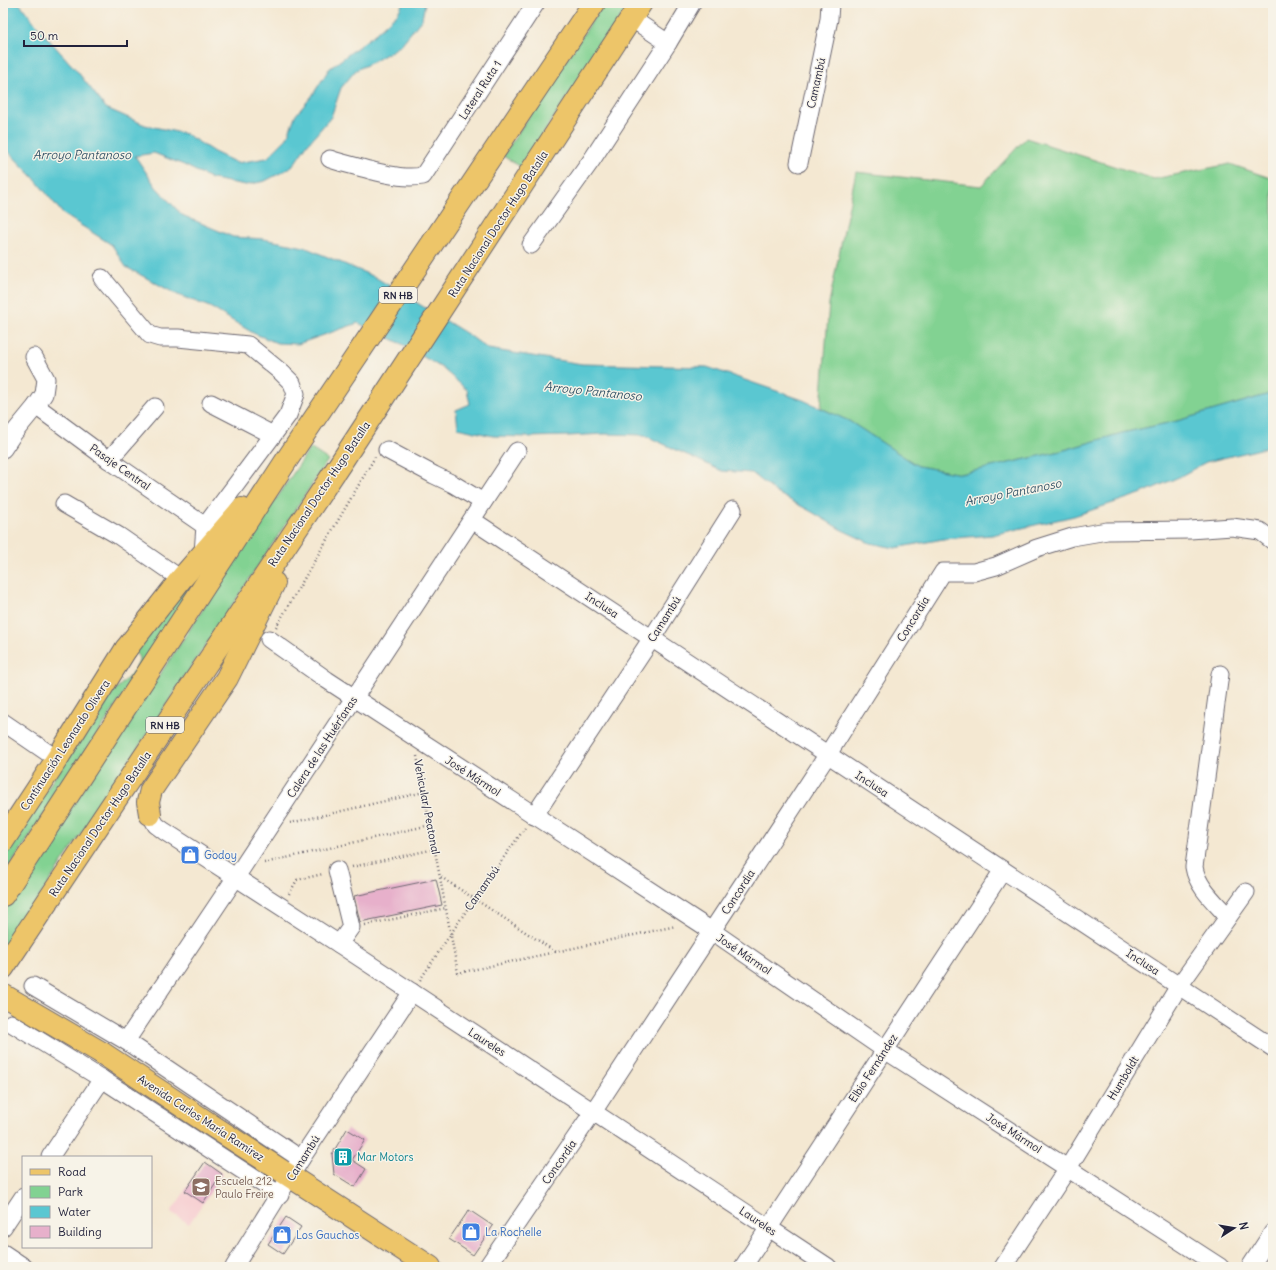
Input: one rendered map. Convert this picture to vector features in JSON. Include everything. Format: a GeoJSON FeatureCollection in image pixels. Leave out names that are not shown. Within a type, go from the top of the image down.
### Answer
{"type":"FeatureCollection","features":[{"type":"Feature","properties":{"kind":"main road","name":"RN HB"},"geometry":{"type":"LineString","coordinates":[[3,894],[286,461],[594,3]]}},
{"type":"Feature","properties":{"kind":"main road","name":"Ruta Nacional Doctor Hugo Batalla"},"geometry":{"type":"LineString","coordinates":[[3,968],[340,464],[636,11]]}},
{"type":"Feature","properties":{"kind":"main road","name":"Continuación Leonardo Olivera"},"geometry":{"type":"LineString","coordinates":[[3,841],[57,759],[126,648],[180,578],[286,461]]}},
{"type":"Feature","properties":{"kind":"main road"},"geometry":{"type":"LineString","coordinates":[[150,814],[148,802],[151,790],[232,668],[327,483]]}},
{"type":"Feature","properties":{"kind":"main road","name":"Avenida Carlos María Ramírez"},"geometry":{"type":"LineString","coordinates":[[3,995],[102,1053],[430,1267]]}},
{"type":"Feature","properties":{"kind":"street","name":"Lateral Ruta 1"},"geometry":{"type":"LineString","coordinates":[[330,159],[351,166],[396,177],[412,178],[423,176],[536,3]]}},
{"type":"Feature","properties":{"kind":"street"},"geometry":{"type":"LineString","coordinates":[[531,245],[591,161],[668,43],[692,3]]}},
{"type":"Feature","properties":{"kind":"street","name":"Camambú"},"geometry":{"type":"LineString","coordinates":[[799,163],[829,19],[830,3]]}},
{"type":"Feature","properties":{"kind":"street","name":"Ruta Nacional Doctor Hugo Batalla"},"geometry":{"type":"LineString","coordinates":[[636,11],[668,43]]}},
{"type":"Feature","properties":{"kind":"street"},"geometry":{"type":"LineString","coordinates":[[102,278],[150,335],[160,338],[178,338],[248,346],[282,373],[292,383],[296,394],[288,416],[205,526],[203,553]]}},
{"type":"Feature","properties":{"kind":"street"},"geometry":{"type":"LineString","coordinates":[[3,449],[44,394],[46,379],[34,357]]}},
{"type":"Feature","properties":{"kind":"street"},"geometry":{"type":"LineString","coordinates":[[212,403],[273,435]]}},
{"type":"Feature","properties":{"kind":"street","name":"Pasaje Central"},"geometry":{"type":"LineString","coordinates":[[36,406],[109,460],[205,526]]}},
{"type":"Feature","properties":{"kind":"street"},"geometry":{"type":"LineString","coordinates":[[109,460],[155,407]]}},
{"type":"Feature","properties":{"kind":"street"},"geometry":{"type":"LineString","coordinates":[[387,450],[453,484],[483,502]]}},
{"type":"Feature","properties":{"kind":"street","name":"Calera de las Huérfanas"},"geometry":{"type":"LineString","coordinates":[[126,1041],[269,828],[517,451]]}},
{"type":"Feature","properties":{"kind":"street"},"geometry":{"type":"LineString","coordinates":[[64,504],[120,536],[180,578]]}},
{"type":"Feature","properties":{"kind":"street","name":"Camambú"},"geometry":{"type":"LineString","coordinates":[[534,816],[652,638],[733,510]]}},
{"type":"Feature","properties":{"kind":"street","name":"Inclusa"},"geometry":{"type":"LineString","coordinates":[[472,520],[1273,1048]]}},
{"type":"Feature","properties":{"kind":"street","name":"Concordia"},"geometry":{"type":"LineString","coordinates":[[487,1267],[593,1112],[712,932],[828,754],[943,572],[974,572],[996,566],[1037,548],[1072,537],[1107,530],[1190,530],[1232,527],[1260,531],[1273,541]]}},
{"type":"Feature","properties":{"kind":"street","name":"José Mármol"},"geometry":{"type":"LineString","coordinates":[[269,639],[354,698],[712,932],[885,1050],[1220,1267]]}},
{"type":"Feature","properties":{"kind":"street"},"geometry":{"type":"LineString","coordinates":[[1220,674],[1194,868],[1195,876],[1228,917]]}},
{"type":"Feature","properties":{"kind":"street"},"geometry":{"type":"LineString","coordinates":[[3,722],[57,759]]}},
{"type":"Feature","properties":{"kind":"street","name":"Laureles"},"geometry":{"type":"LineString","coordinates":[[150,814],[156,825],[164,831],[239,873],[339,944],[828,1267]]}},
{"type":"Feature","properties":{"kind":"street"},"geometry":{"type":"LineString","coordinates":[[338,870],[351,928],[339,944]]}},
{"type":"Feature","properties":{"kind":"street","name":"Elbio Fernández"},"geometry":{"type":"LineString","coordinates":[[743,1267],[1003,870]]}},
{"type":"Feature","properties":{"kind":"street","name":"Humboldt"},"geometry":{"type":"LineString","coordinates":[[1003,1267],[1068,1168],[1179,986],[1246,892]]}},
{"type":"Feature","properties":{"kind":"street","name":"Avenida Carlos María Ramírez"},"geometry":{"type":"LineString","coordinates":[[38,988],[126,1041],[291,1177],[102,1079],[16,1026],[38,988]]}},
{"type":"Feature","properties":{"kind":"street","name":"Camambú"},"geometry":{"type":"LineString","coordinates":[[234,1267],[412,992]]}},
{"type":"Feature","properties":{"kind":"street"},"geometry":{"type":"LineString","coordinates":[[51,1156],[102,1079]]}},
{"type":"Feature","properties":{"kind":"street"},"geometry":{"type":"LineString","coordinates":[[3,1228],[22,1200]]}},
{"type":"Feature","properties":{"kind":"street"},"geometry":{"type":"LineString","coordinates":[[1250,1267],[1273,1232]]}},
{"type":"Feature","properties":{"kind":"street"},"geometry":{"type":"LineString","coordinates":[[3,1253],[24,1267]]}},
{"type":"Feature","properties":{"kind":"path"},"geometry":{"type":"LineString","coordinates":[[269,639],[376,455],[387,450]]}},
{"type":"Feature","properties":{"kind":"path","name":"Vehicular/ Peatonal"},"geometry":{"type":"LineString","coordinates":[[413,736],[441,877],[458,973],[557,952]]}},
{"type":"Feature","properties":{"kind":"path"},"geometry":{"type":"LineString","coordinates":[[269,828],[424,792]]}},
{"type":"Feature","properties":{"kind":"path","name":"Camambú"},"geometry":{"type":"LineString","coordinates":[[412,992],[474,899],[534,816]]}},
{"type":"Feature","properties":{"kind":"path"},"geometry":{"type":"LineString","coordinates":[[239,873],[430,826]]}},
{"type":"Feature","properties":{"kind":"path"},"geometry":{"type":"LineString","coordinates":[[441,877],[557,952],[695,922]]}},
{"type":"Feature","properties":{"kind":"path"},"geometry":{"type":"LineString","coordinates":[[351,928],[446,908]]}},
{"type":"Feature","properties":{"kind":"shaded area","name":"Escuela 212 Paulo Freire"},"geometry":{"type":"Polygon","coordinates":[[[205,1162],[222,1174],[189,1224],[171,1212],[205,1162]]]}},
{"type":"Feature","properties":{"kind":"green space"},"geometry":{"type":"Polygon","coordinates":[[[604,3],[630,3],[521,167],[503,156],[604,3]]]}},
{"type":"Feature","properties":{"kind":"green space"},"geometry":{"type":"Polygon","coordinates":[[[1026,138],[1154,179],[1230,164],[1273,179],[1273,393],[1177,421],[1122,433],[1061,451],[961,474],[918,466],[849,421],[821,408],[829,303],[856,172],[981,186],[1026,138]]]}},
{"type":"Feature","properties":{"kind":"green space"},"geometry":{"type":"Polygon","coordinates":[[[310,448],[328,460],[3,952],[3,911],[310,448]]]}},
{"type":"Feature","properties":{"kind":"green space"},"geometry":{"type":"Polygon","coordinates":[[[229,535],[3,877],[3,855],[110,694],[128,678],[136,668],[139,658],[133,651],[229,535]]]}},
{"type":"Feature","properties":{"kind":"water","name":"Arroyo Pantanoso"},"geometry":{"type":"Polygon","coordinates":[[[3,3],[19,3],[42,32],[77,71],[106,108],[145,125],[186,134],[214,152],[237,163],[267,158],[287,138],[295,116],[312,96],[329,69],[375,34],[398,13],[403,3],[425,3],[422,19],[400,46],[356,70],[341,88],[331,117],[307,145],[292,167],[265,181],[246,185],[212,179],[184,165],[154,153],[135,156],[156,187],[182,215],[233,237],[264,239],[304,247],[375,277],[469,335],[488,349],[582,364],[707,367],[803,400],[849,421],[918,466],[961,474],[1061,451],[1122,433],[1177,421],[1273,393],[1273,446],[1206,462],[1179,477],[1140,494],[1074,516],[992,535],[943,539],[895,548],[870,543],[840,529],[777,493],[752,473],[722,471],[644,435],[604,434],[526,437],[493,436],[458,428],[456,410],[470,404],[467,390],[442,368],[402,344],[358,323],[298,344],[277,343],[253,333],[210,307],[178,295],[126,267],[112,245],[63,214],[34,178],[3,146],[3,3]]]}},
{"type":"Feature","properties":{"kind":"building"},"geometry":{"type":"Polygon","coordinates":[[[436,879],[442,905],[360,922],[354,896],[436,879]]]}},
{"type":"Feature","properties":{"kind":"building","name":"Mar Motors"},"geometry":{"type":"Polygon","coordinates":[[[347,1129],[365,1140],[352,1160],[366,1169],[355,1187],[334,1174],[332,1154],[347,1129]]]}},
{"type":"Feature","properties":{"kind":"building"},"geometry":{"type":"Polygon","coordinates":[[[205,1162],[222,1174],[203,1203],[185,1191],[205,1162]]]}},
{"type":"Feature","properties":{"kind":"building","name":"La Rochelle"},"geometry":{"type":"Polygon","coordinates":[[[469,1210],[493,1226],[473,1255],[449,1239],[469,1210]]]}},
{"type":"Feature","properties":{"kind":"building","name":"Los Gauchos"},"geometry":{"type":"Polygon","coordinates":[[[286,1217],[301,1227],[283,1254],[268,1244],[286,1217]]]}},
{"type":"Feature","properties":{"kind":"place","name":"Godoy"},"geometry":{"type":"Point","coordinates":[190,855]}},
{"type":"Feature","properties":{"kind":"place","name":"Mar Motors"},"geometry":{"type":"Point","coordinates":[343,1157]}},
{"type":"Feature","properties":{"kind":"place","name":"Escuela 212 Paulo Freire"},"geometry":{"type":"Point","coordinates":[201,1187]}},
{"type":"Feature","properties":{"kind":"place","name":"La Rochelle"},"geometry":{"type":"Point","coordinates":[471,1232]}},
{"type":"Feature","properties":{"kind":"place","name":"Los Gauchos"},"geometry":{"type":"Point","coordinates":[282,1235]}}]}
